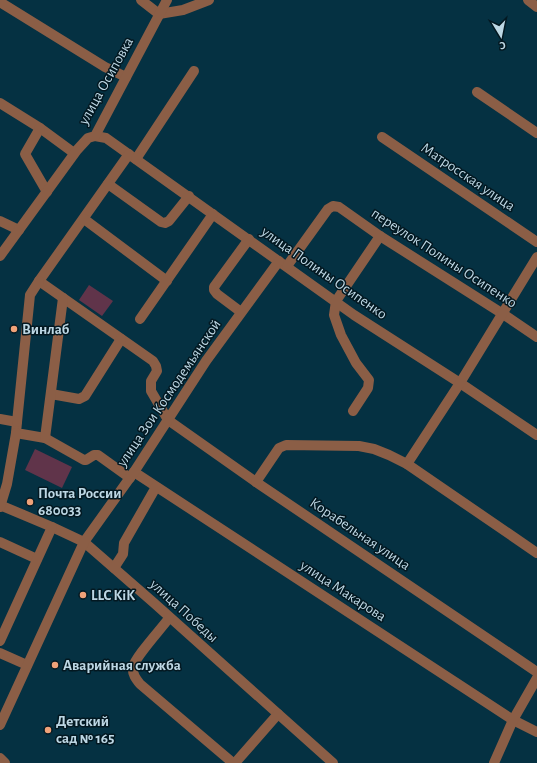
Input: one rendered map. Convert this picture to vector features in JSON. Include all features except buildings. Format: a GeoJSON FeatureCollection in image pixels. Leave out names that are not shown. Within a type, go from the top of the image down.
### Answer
{"type":"FeatureCollection","features":[{"type":"Feature","properties":{"kind":"street"},"geometry":{"type":"LineString","coordinates":[[141,0],[159,14],[183,10],[209,0]]}},
{"type":"Feature","properties":{"kind":"street","name":"улица Осиповка"},"geometry":{"type":"LineString","coordinates":[[2,250],[47,192],[74,153],[88,138],[94,136],[167,0]]}},
{"type":"Feature","properties":{"kind":"street"},"geometry":{"type":"LineString","coordinates":[[528,0],[537,7]]}},
{"type":"Feature","properties":{"kind":"street"},"geometry":{"type":"LineString","coordinates":[[0,2],[105,67],[126,76]]}},
{"type":"Feature","properties":{"kind":"street"},"geometry":{"type":"LineString","coordinates":[[0,506],[7,484],[16,433],[30,295],[108,184],[132,156],[194,71]]}},
{"type":"Feature","properties":{"kind":"street"},"geometry":{"type":"LineString","coordinates":[[477,92],[537,133]]}},
{"type":"Feature","properties":{"kind":"street"},"geometry":{"type":"LineString","coordinates":[[0,103],[40,128],[74,153]]}},
{"type":"Feature","properties":{"kind":"street"},"geometry":{"type":"LineString","coordinates":[[40,128],[25,154],[47,192]]}},
{"type":"Feature","properties":{"kind":"street","name":"улица Полины Осипенко"},"geometry":{"type":"LineString","coordinates":[[94,136],[106,138],[354,315],[460,382],[537,435]]}},
{"type":"Feature","properties":{"kind":"street","name":"Матросская улица"},"geometry":{"type":"LineString","coordinates":[[382,137],[537,242]]}},
{"type":"Feature","properties":{"kind":"street"},"geometry":{"type":"LineString","coordinates":[[108,184],[161,222],[165,223],[169,221],[189,196]]}},
{"type":"Feature","properties":{"kind":"street","name":"переулок Полины Осипенко"},"geometry":{"type":"LineString","coordinates":[[333,206],[339,207],[348,212],[380,236],[537,337]]}},
{"type":"Feature","properties":{"kind":"street","name":"улица Зои Космодемьянской"},"geometry":{"type":"LineString","coordinates":[[0,725],[84,542],[132,475],[241,312],[328,209],[333,206]]}},
{"type":"Feature","properties":{"kind":"street"},"geometry":{"type":"LineString","coordinates":[[140,319],[213,214]]}},
{"type":"Feature","properties":{"kind":"street"},"geometry":{"type":"LineString","coordinates":[[84,219],[167,281]]}},
{"type":"Feature","properties":{"kind":"street"},"geometry":{"type":"LineString","coordinates":[[0,221],[18,230]]}},
{"type":"Feature","properties":{"kind":"street"},"geometry":{"type":"LineString","coordinates":[[353,411],[368,388],[369,380],[356,363],[341,335],[334,315],[336,302],[380,236]]}},
{"type":"Feature","properties":{"kind":"street"},"geometry":{"type":"LineString","coordinates":[[241,312],[217,294],[214,290],[214,286],[249,239]]}},
{"type":"Feature","properties":{"kind":"street"},"geometry":{"type":"LineString","coordinates":[[407,464],[503,314],[537,257]]}},
{"type":"Feature","properties":{"kind":"street"},"geometry":{"type":"LineString","coordinates":[[39,281],[153,361],[157,371],[151,382],[151,391],[168,420]]}},
{"type":"Feature","properties":{"kind":"street"},"geometry":{"type":"LineString","coordinates":[[16,433],[45,438],[63,298]]}},
{"type":"Feature","properties":{"kind":"street"},"geometry":{"type":"LineString","coordinates":[[51,394],[79,399],[85,396],[121,339]]}},
{"type":"Feature","properties":{"kind":"street"},"geometry":{"type":"LineString","coordinates":[[0,419],[17,422]]}},
{"type":"Feature","properties":{"kind":"street","name":"Корабельная улица"},"geometry":{"type":"LineString","coordinates":[[168,420],[256,482],[537,672]]}},
{"type":"Feature","properties":{"kind":"street","name":"улица Макарова"},"geometry":{"type":"LineString","coordinates":[[45,438],[84,460],[94,455],[98,455],[156,487],[512,720],[537,732]]}},
{"type":"Feature","properties":{"kind":"street"},"geometry":{"type":"LineString","coordinates":[[256,482],[279,448],[286,445],[359,446],[374,449],[407,464],[537,553]]}},
{"type":"Feature","properties":{"kind":"street"},"geometry":{"type":"LineString","coordinates":[[114,568],[123,554],[124,543],[156,487]]}},
{"type":"Feature","properties":{"kind":"street","name":"улица Победы"},"geometry":{"type":"LineString","coordinates":[[0,506],[84,542],[333,763]]}},
{"type":"Feature","properties":{"kind":"street"},"geometry":{"type":"LineString","coordinates":[[0,641],[52,527]]}},
{"type":"Feature","properties":{"kind":"street"},"geometry":{"type":"LineString","coordinates":[[0,542],[37,559]]}},
{"type":"Feature","properties":{"kind":"street"},"geometry":{"type":"LineString","coordinates":[[169,618],[136,661],[133,672],[135,678],[140,684],[234,763],[278,714]]}},
{"type":"Feature","properties":{"kind":"street"},"geometry":{"type":"LineString","coordinates":[[0,653],[27,665]]}},
{"type":"Feature","properties":{"kind":"street"},"geometry":{"type":"LineString","coordinates":[[494,763],[512,720],[537,678]]}},
{"type":"Feature","properties":{"kind":"street"},"geometry":{"type":"LineString","coordinates":[[0,758],[5,763]]}},
{"type":"Feature","properties":{"kind":"shaded area"},"geometry":{"type":"Polygon","coordinates":[[[89,285],[113,301],[102,316],[79,300],[89,285]]]}},
{"type":"Feature","properties":{"kind":"shaded area"},"geometry":{"type":"Polygon","coordinates":[[[35,449],[72,467],[62,488],[25,470],[35,449]]]}},
{"type":"Feature","properties":{"kind":"place","name":"Винлаб"},"geometry":{"type":"Point","coordinates":[14,329]}},
{"type":"Feature","properties":{"kind":"place","name":"Почта России 680033"},"geometry":{"type":"Point","coordinates":[30,502]}},
{"type":"Feature","properties":{"kind":"place","name":"LLC KiK"},"geometry":{"type":"Point","coordinates":[83,595]}},
{"type":"Feature","properties":{"kind":"place","name":"Аварийная служба"},"geometry":{"type":"Point","coordinates":[55,665]}},
{"type":"Feature","properties":{"kind":"place","name":"Детский сад № 165"},"geometry":{"type":"Point","coordinates":[48,730]}}]}
